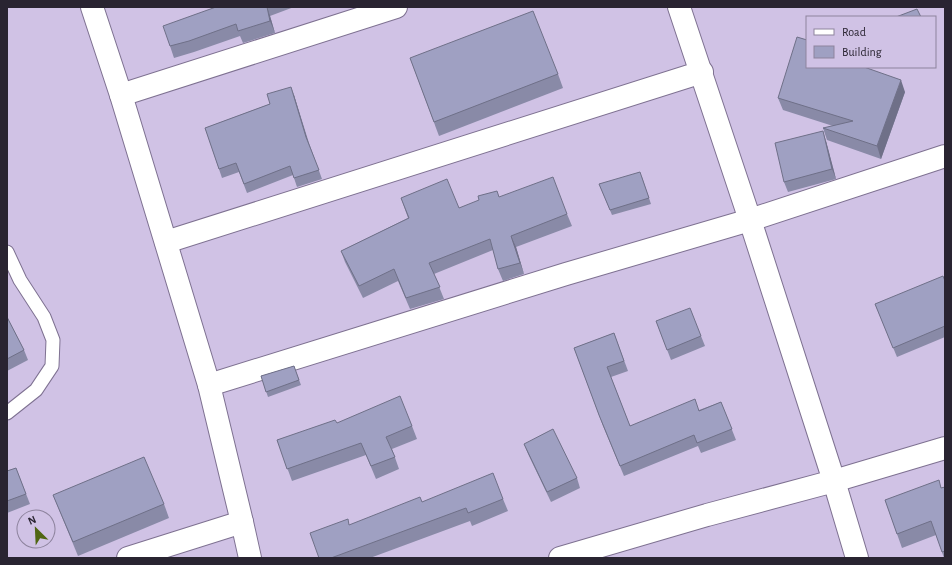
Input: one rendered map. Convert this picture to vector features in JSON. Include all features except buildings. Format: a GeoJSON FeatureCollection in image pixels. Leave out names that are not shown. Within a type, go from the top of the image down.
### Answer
{"type":"FeatureCollection","features":[{"type":"Feature","properties":{"kind":"street"},"geometry":{"type":"LineString","coordinates":[[92,7],[121,95],[209,385],[250,558]]}},
{"type":"Feature","properties":{"kind":"street"},"geometry":{"type":"LineString","coordinates":[[121,95],[396,7]]}},
{"type":"Feature","properties":{"kind":"street"},"geometry":{"type":"LineString","coordinates":[[679,7],[702,72],[750,220],[834,481],[857,558]]}},
{"type":"Feature","properties":{"kind":"street"},"geometry":{"type":"LineString","coordinates":[[166,242],[702,72]]}},
{"type":"Feature","properties":{"kind":"street"},"geometry":{"type":"LineString","coordinates":[[209,385],[566,274],[750,220],[945,156]]}},
{"type":"Feature","properties":{"kind":"street"},"geometry":{"type":"LineString","coordinates":[[560,558],[708,515],[834,481],[945,448]]}},
{"type":"Feature","properties":{"kind":"street"},"geometry":{"type":"LineString","coordinates":[[128,558],[242,522]]}},
{"type":"Feature","properties":{"kind":"lane"},"geometry":{"type":"LineString","coordinates":[[7,252],[20,280],[44,317],[53,340],[52,366],[36,390],[7,413]]}}]}
